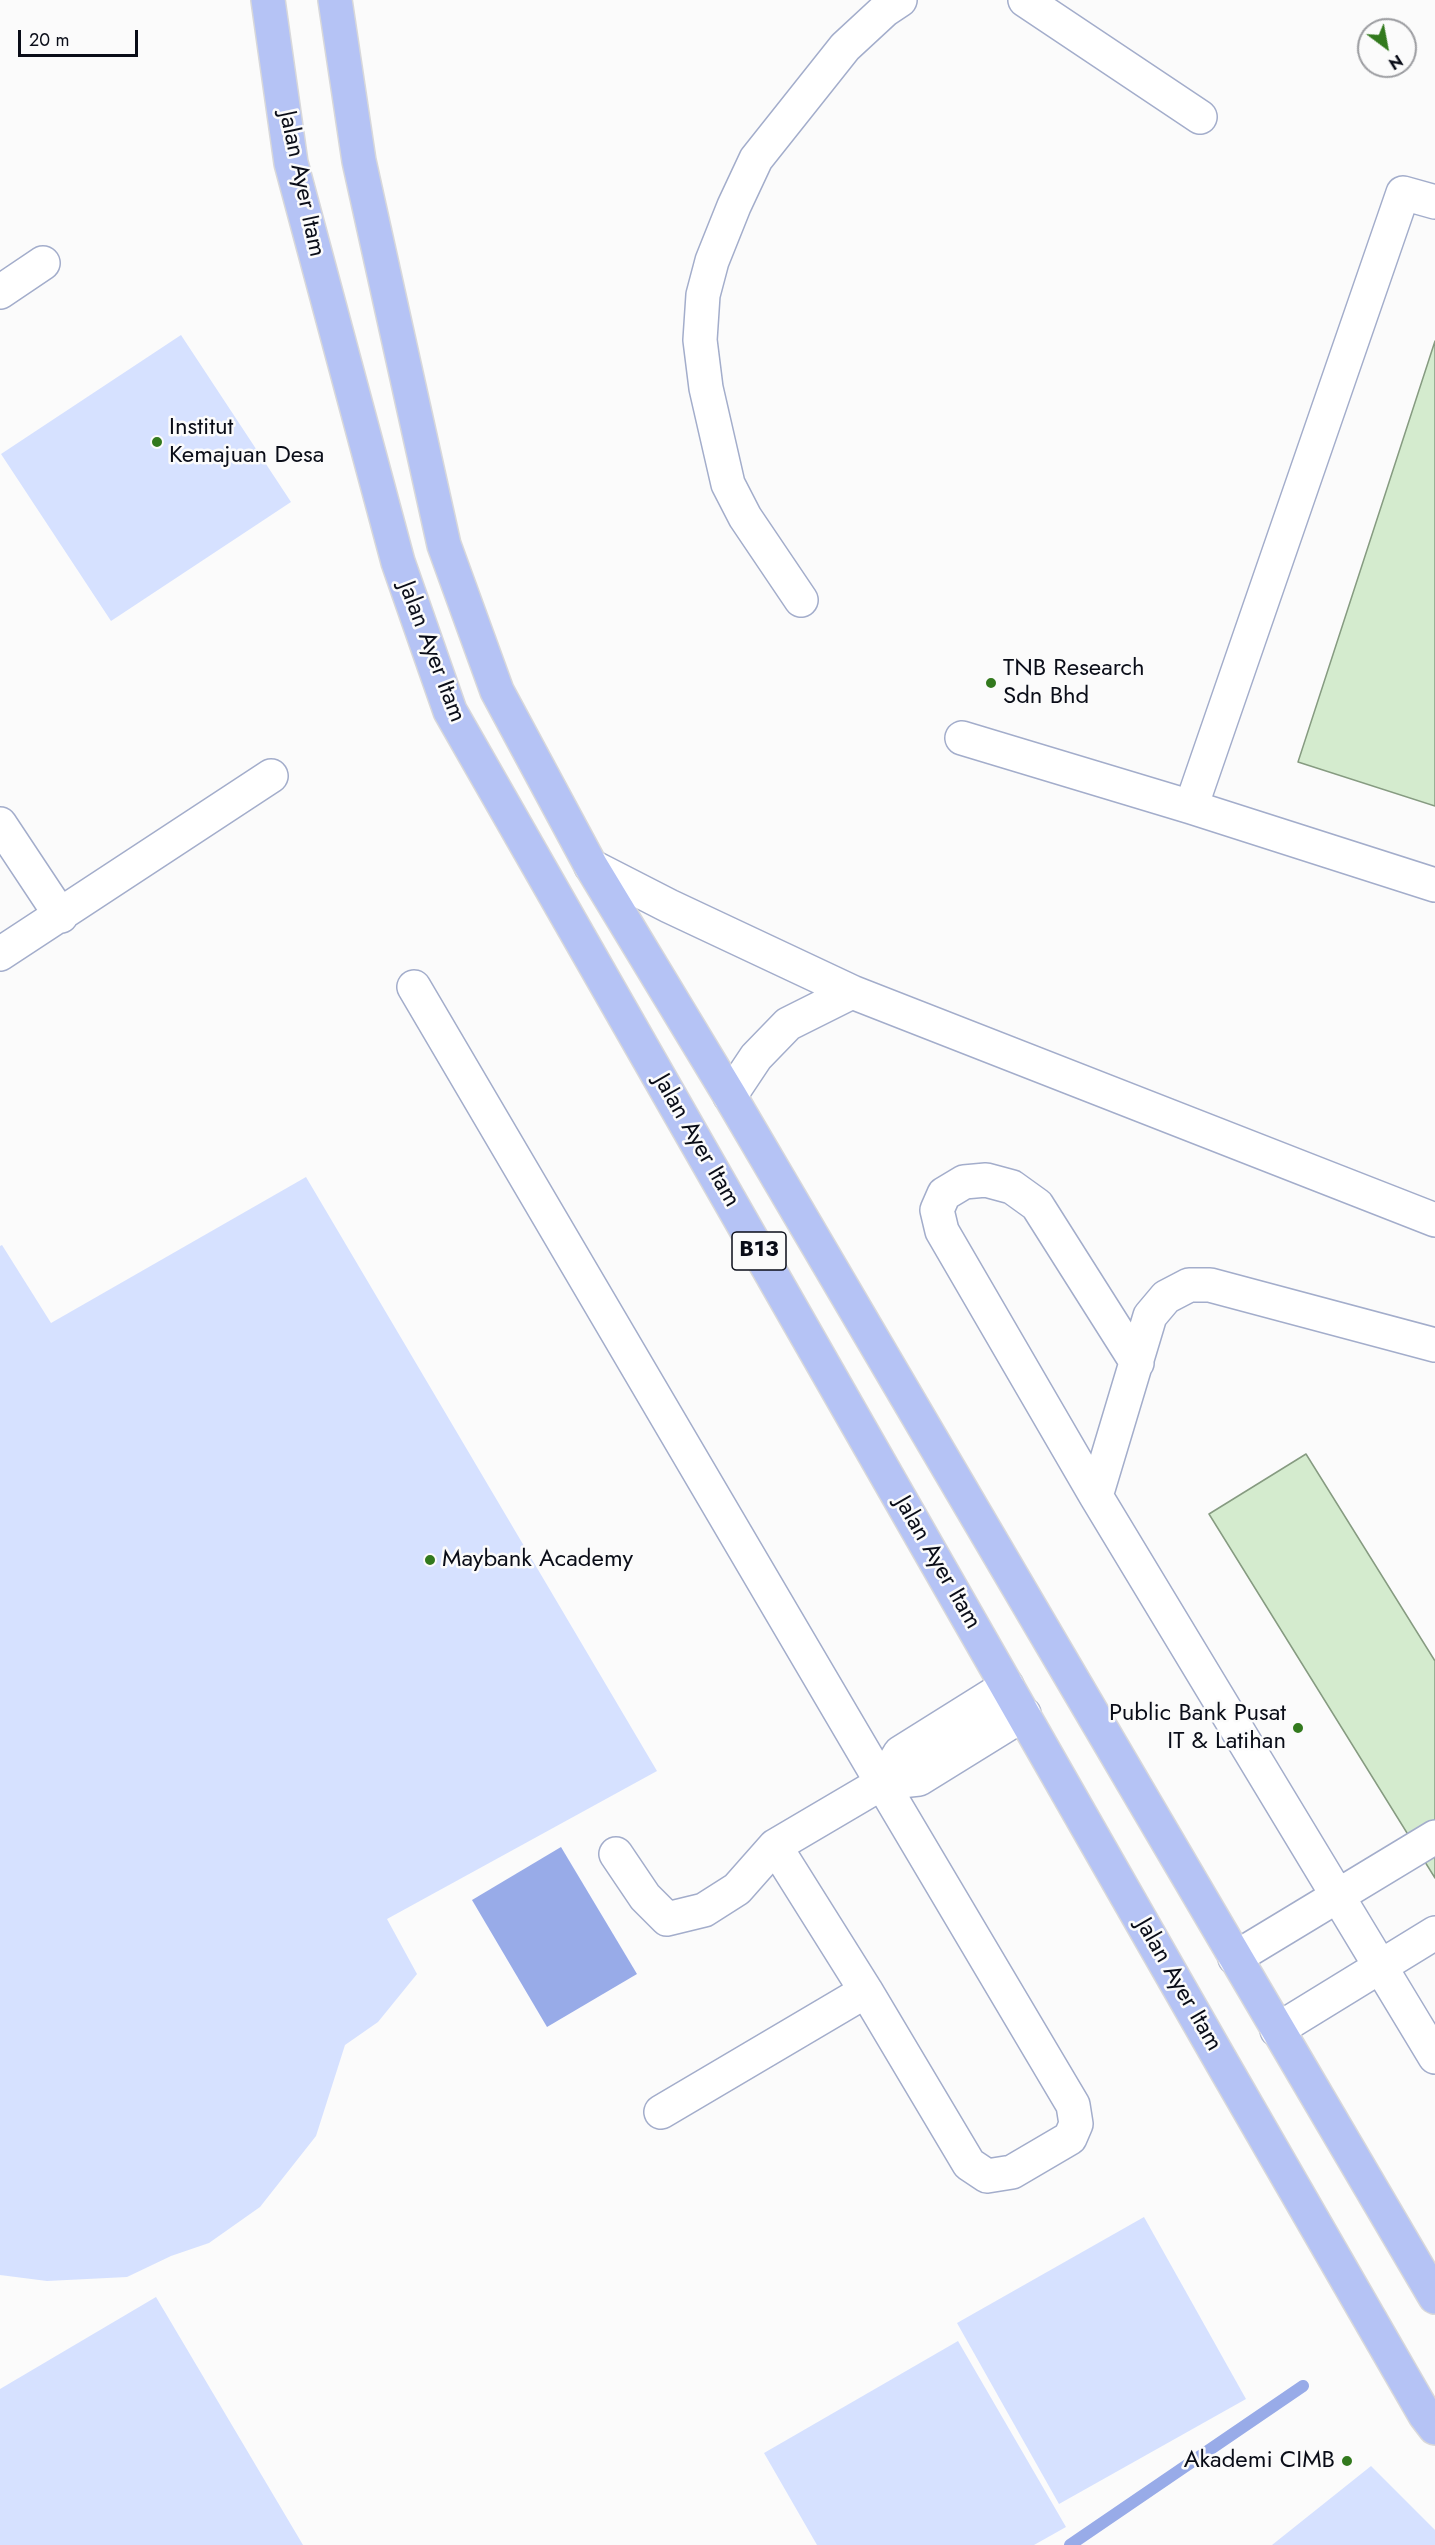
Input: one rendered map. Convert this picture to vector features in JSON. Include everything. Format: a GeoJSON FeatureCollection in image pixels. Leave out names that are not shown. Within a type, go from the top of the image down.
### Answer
{"type":"FeatureCollection","features":[{"type":"Feature","properties":{"kind":"main road","name":"Jalan Ayer Itam"},"geometry":{"type":"LineString","coordinates":[[268,0],[291,163],[398,562],[450,711],[1007,1686],[1435,2428]]}},
{"type":"Feature","properties":{"kind":"main road","name":"Jalan Ayer Itam"},"geometry":{"type":"LineString","coordinates":[[335,0],[359,161],[444,545],[497,691],[591,866],[730,1096],[1435,2297]]}},
{"type":"Feature","properties":{"kind":"street"},"geometry":{"type":"LineString","coordinates":[[801,600],[746,518],[728,484],[706,388],[700,340],[703,295],[712,261],[729,217],[756,159],[845,47],[885,10],[900,0]]}},
{"type":"Feature","properties":{"kind":"street"},"geometry":{"type":"LineString","coordinates":[[1024,0],[1200,117]]}},
{"type":"Feature","properties":{"kind":"street"},"geometry":{"type":"LineString","coordinates":[[1191,807],[1403,193],[1435,202]]}},
{"type":"Feature","properties":{"kind":"street"},"geometry":{"type":"LineString","coordinates":[[0,292],[44,263]]}},
{"type":"Feature","properties":{"kind":"street"},"geometry":{"type":"LineString","coordinates":[[962,738],[1191,807],[1435,885]]}},
{"type":"Feature","properties":{"kind":"street"},"geometry":{"type":"LineString","coordinates":[[0,954],[271,776]]}},
{"type":"Feature","properties":{"kind":"street"},"geometry":{"type":"LineString","coordinates":[[0,824],[61,916]]}},
{"type":"Feature","properties":{"kind":"street"},"geometry":{"type":"LineString","coordinates":[[591,866],[669,906],[852,992],[1435,1220]]}},
{"type":"Feature","properties":{"kind":"street"},"geometry":{"type":"LineString","coordinates":[[414,987],[1073,2105],[1076,2124],[1070,2138],[1012,2172],[987,2176],[969,2164],[866,1991],[775,1846]]}},
{"type":"Feature","properties":{"kind":"street"},"geometry":{"type":"LineString","coordinates":[[730,1096],[756,1057],[788,1024],[852,992]]}},
{"type":"Feature","properties":{"kind":"street"},"geometry":{"type":"LineString","coordinates":[[1137,1363],[1037,1205],[1012,1187],[986,1180],[964,1182],[944,1194],[937,1210],[942,1231],[1096,1496],[1379,1968],[1435,2057]]}},
{"type":"Feature","properties":{"kind":"street"},"geometry":{"type":"LineString","coordinates":[[1096,1496],[1150,1316],[1166,1297],[1189,1286],[1210,1285],[1435,1345]]}},
{"type":"Feature","properties":{"kind":"street"},"geometry":{"type":"LineString","coordinates":[[882,1783],[900,1753],[1007,1686]]}},
{"type":"Feature","properties":{"kind":"street"},"geometry":{"type":"LineString","coordinates":[[616,1854],[645,1896],[667,1919],[704,1910],[737,1889],[775,1846],[882,1783],[919,1779],[1024,1714]]}},
{"type":"Feature","properties":{"kind":"street"},"geometry":{"type":"LineString","coordinates":[[1235,1958],[1435,1837]]}},
{"type":"Feature","properties":{"kind":"street"},"geometry":{"type":"LineString","coordinates":[[1277,2030],[1435,1934]]}},
{"type":"Feature","properties":{"kind":"street"},"geometry":{"type":"LineString","coordinates":[[661,2112],[866,1991]]}},
{"type":"Feature","properties":{"kind":"shaded area"},"geometry":{"type":"Polygon","coordinates":[[[181,335],[291,502],[111,621],[1,454],[181,335]]]}},
{"type":"Feature","properties":{"kind":"shaded area"},"geometry":{"type":"Polygon","coordinates":[[[306,1177],[657,1771],[387,1919],[417,1974],[378,2022],[345,2045],[316,2136],[260,2207],[209,2243],[171,2256],[127,2277],[47,2281],[0,2275],[0,1246],[2,1245],[51,1323],[306,1177]]]}},
{"type":"Feature","properties":{"kind":"shaded area"},"geometry":{"type":"Polygon","coordinates":[[[1144,2217],[1246,2399],[1059,2504],[957,2323],[1144,2217]]]}},
{"type":"Feature","properties":{"kind":"shaded area"},"geometry":{"type":"Polygon","coordinates":[[[156,2297],[303,2545],[0,2545],[0,2389],[156,2297]]]}},
{"type":"Feature","properties":{"kind":"shaded area"},"geometry":{"type":"Polygon","coordinates":[[[958,2341],[1066,2527],[1034,2545],[817,2545],[764,2453],[958,2341]]]}},
{"type":"Feature","properties":{"kind":"shaded area"},"geometry":{"type":"Polygon","coordinates":[[[1371,2466],[1435,2530],[1435,2545],[1272,2545],[1371,2466]]]}},
{"type":"Feature","properties":{"kind":"water"},"geometry":{"type":"Polygon","coordinates":[[[561,1847],[637,1974],[547,2027],[472,1900],[561,1847]]]}},
{"type":"Feature","properties":{"kind":"building"},"geometry":{"type":"Polygon","coordinates":[[[1435,341],[1435,806],[1298,762],[1435,341]]]}},
{"type":"Feature","properties":{"kind":"building"},"geometry":{"type":"Polygon","coordinates":[[[1306,1454],[1435,1661],[1435,1878],[1209,1514],[1306,1454]]]}},
{"type":"Feature","properties":{"kind":"waterway"},"geometry":{"type":"LineString","coordinates":[[1070,2545],[1303,2386]]}},
{"type":"Feature","properties":{"kind":"place","name":"Institut Kemajuan Desa"},"geometry":{"type":"Point","coordinates":[157,442]}},
{"type":"Feature","properties":{"kind":"place","name":"TNB Research Sdn Bhd"},"geometry":{"type":"Point","coordinates":[991,683]}},
{"type":"Feature","properties":{"kind":"place","name":"Maybank Academy"},"geometry":{"type":"Point","coordinates":[430,1560]}},
{"type":"Feature","properties":{"kind":"place","name":"Public Bank Pusat IT & Latihan"},"geometry":{"type":"Point","coordinates":[1298,1728]}},
{"type":"Feature","properties":{"kind":"place","name":"Akademi CIMB"},"geometry":{"type":"Point","coordinates":[1347,2461]}}]}
